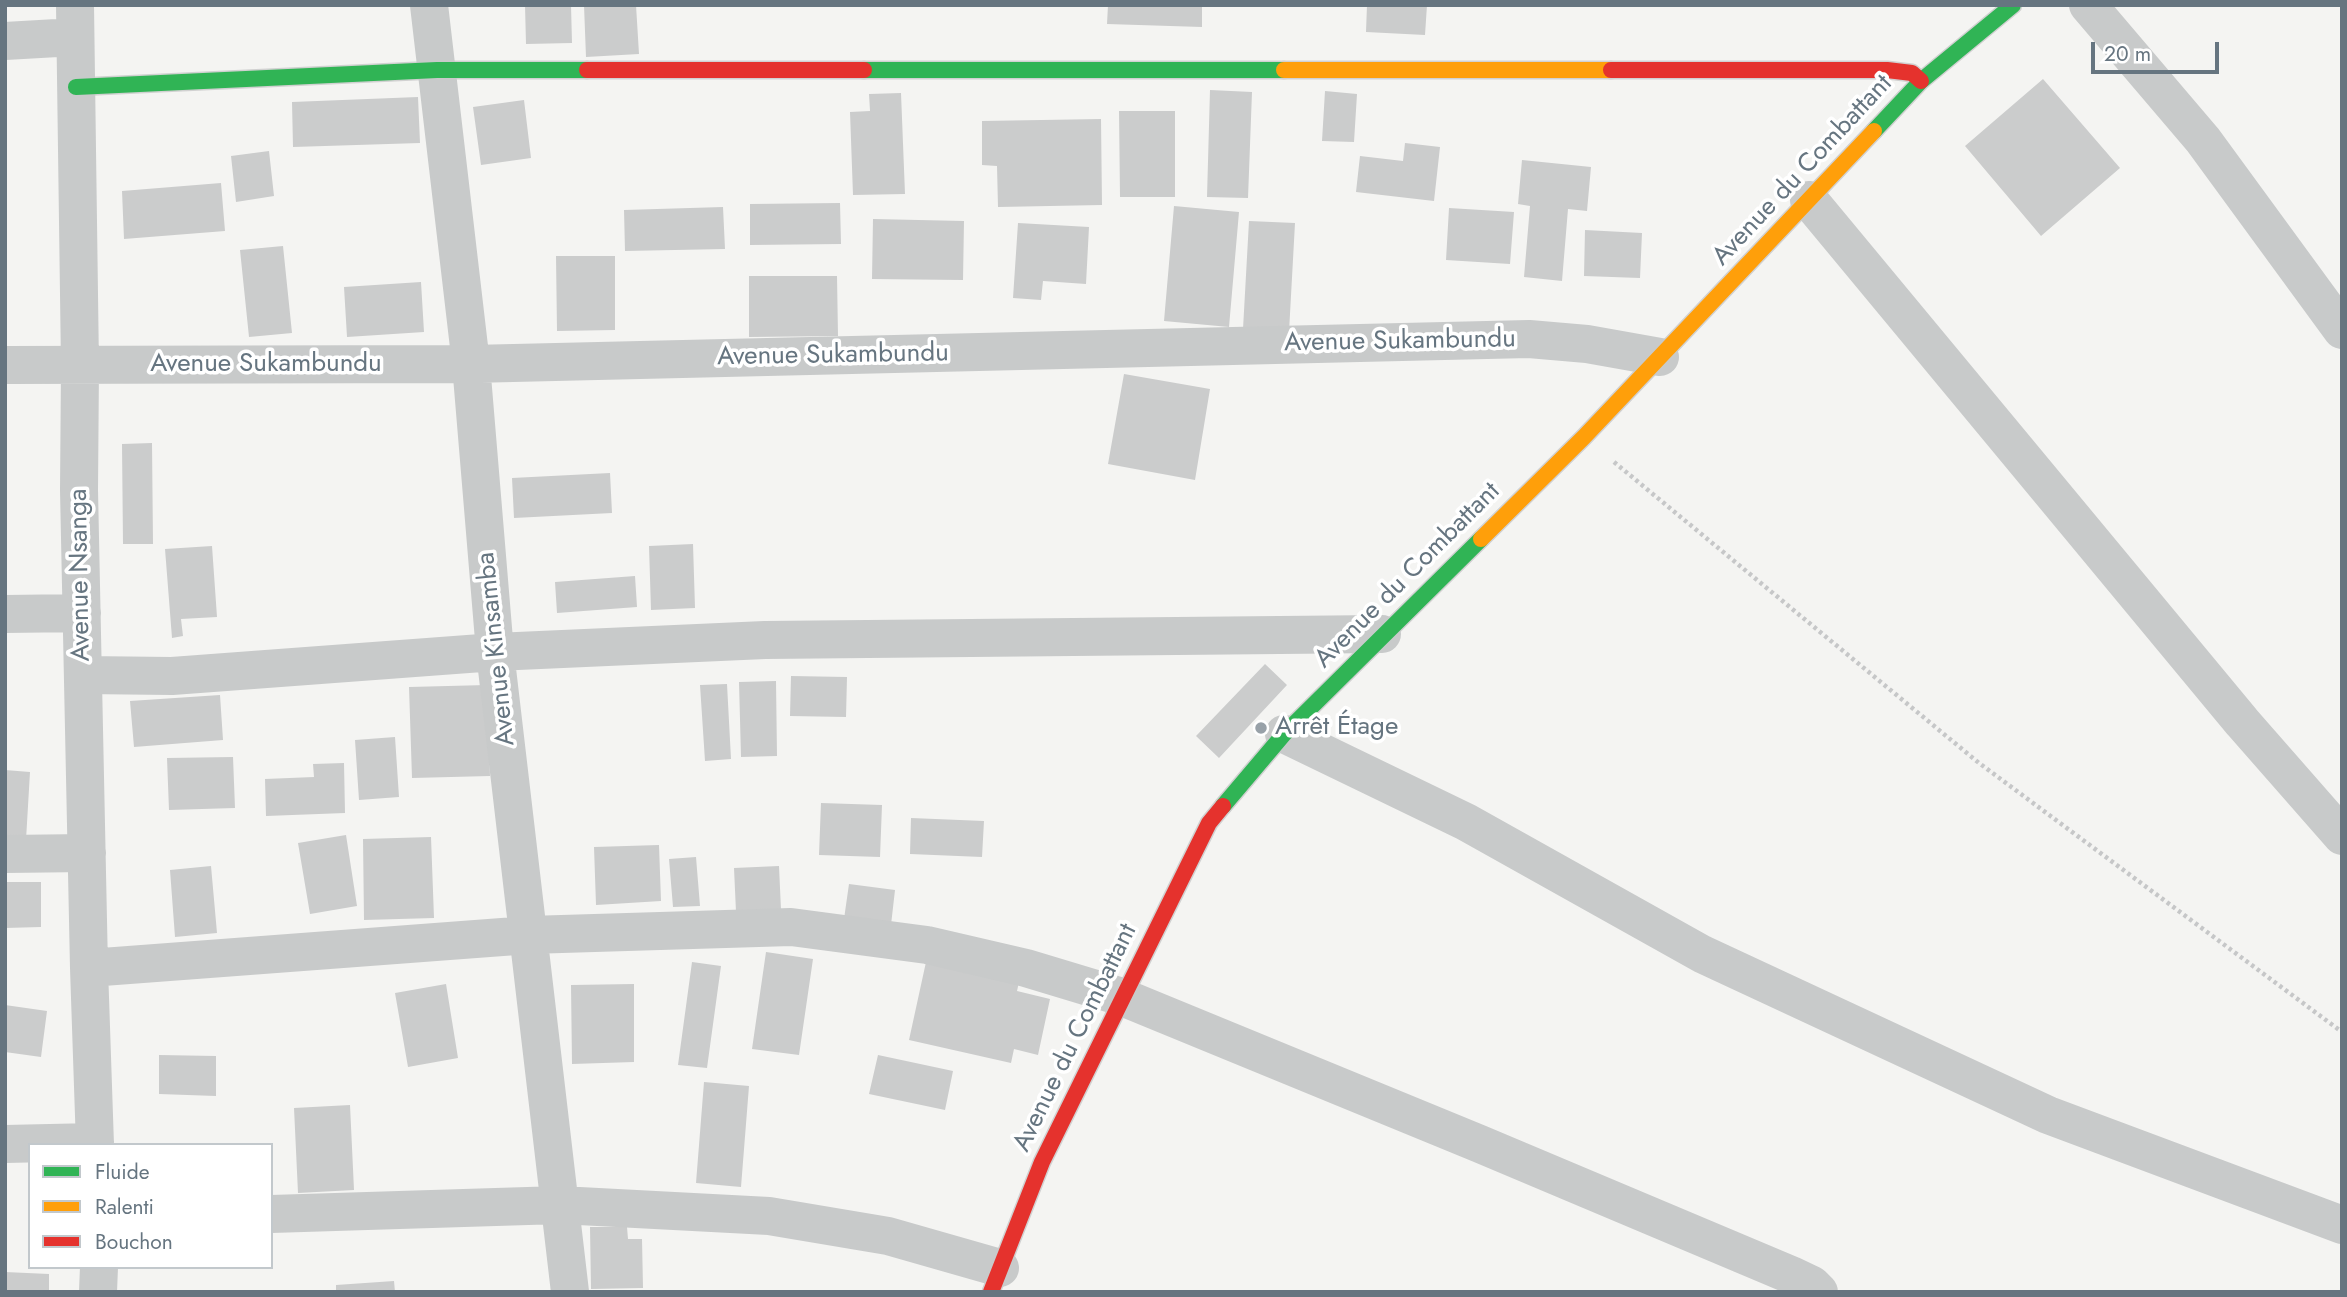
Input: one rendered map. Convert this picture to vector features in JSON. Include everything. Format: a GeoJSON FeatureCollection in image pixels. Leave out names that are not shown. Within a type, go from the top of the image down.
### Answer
{"type":"FeatureCollection","features":[{"type":"Feature","properties":{"kind":"street","name":"Avenue Kinsamba"},"geometry":{"type":"LineString","coordinates":[[429,5],[471,364],[495,652],[570,1292]]}},
{"type":"Feature","properties":{"kind":"street","name":"Avenue du Combattant"},"geometry":{"type":"LineString","coordinates":[[996,1280],[1042,1162],[1209,823],[1284,734],[1584,437],[1921,81],[2013,5]]}},
{"type":"Feature","properties":{"kind":"street"},"geometry":{"type":"LineString","coordinates":[[2088,5],[2203,140],[2342,330]]}},
{"type":"Feature","properties":{"kind":"street"},"geometry":{"type":"LineString","coordinates":[[5,41],[75,21]]}},
{"type":"Feature","properties":{"kind":"street","name":"Avenue Nsanga"},"geometry":{"type":"LineString","coordinates":[[75,21],[79,490],[95,1143]]}},
{"type":"Feature","properties":{"kind":"street"},"geometry":{"type":"LineString","coordinates":[[76,87],[437,70],[1887,70],[1912,73],[1921,81]]}},
{"type":"Feature","properties":{"kind":"street"},"geometry":{"type":"LineString","coordinates":[[1809,200],[2242,722],[2342,836]]}},
{"type":"Feature","properties":{"kind":"street","name":"Avenue Sukambundu"},"geometry":{"type":"LineString","coordinates":[[5,365],[471,364],[1529,340],[1587,344],[1660,357]]}},
{"type":"Feature","properties":{"kind":"street"},"geometry":{"type":"LineString","coordinates":[[5,614],[82,613]]}},
{"type":"Feature","properties":{"kind":"street"},"geometry":{"type":"LineString","coordinates":[[83,675],[173,676],[495,652],[765,640],[1382,635]]}},
{"type":"Feature","properties":{"kind":"street"},"geometry":{"type":"LineString","coordinates":[[1284,734],[1466,822],[1702,954],[2049,1115],[2342,1225]]}},
{"type":"Feature","properties":{"kind":"street"},"geometry":{"type":"LineString","coordinates":[[5,854],[87,853]]}},
{"type":"Feature","properties":{"kind":"street"},"geometry":{"type":"LineString","coordinates":[[89,968],[529,935],[791,928],[927,946],[1026,968],[1122,997],[1480,1143],[1791,1275],[1812,1285],[1819,1292]]}},
{"type":"Feature","properties":{"kind":"street"},"geometry":{"type":"LineString","coordinates":[[5,1144],[28,1144]]}},
{"type":"Feature","properties":{"kind":"street"},"geometry":{"type":"LineString","coordinates":[[273,1214],[560,1205],[769,1216],[888,1236],[996,1280]]}},
{"type":"Feature","properties":{"kind":"street"},"geometry":{"type":"LineString","coordinates":[[98,1292],[99,1269]]}},
{"type":"Feature","properties":{"kind":"path"},"geometry":{"type":"LineString","coordinates":[[1584,437],[1979,763],[2342,1032]]}},
{"type":"Feature","properties":{"kind":"building"},"geometry":{"type":"Polygon","coordinates":[[[525,5],[571,5],[572,43],[526,44],[525,5]]]}},
{"type":"Feature","properties":{"kind":"building"},"geometry":{"type":"Polygon","coordinates":[[[584,5],[636,5],[639,54],[586,57],[584,5]]]}},
{"type":"Feature","properties":{"kind":"building"},"geometry":{"type":"Polygon","coordinates":[[[1108,5],[1202,5],[1202,27],[1107,24],[1108,5]]]}},
{"type":"Feature","properties":{"kind":"building"},"geometry":{"type":"Polygon","coordinates":[[[1367,5],[1427,5],[1425,35],[1366,32],[1367,5]]]}},
{"type":"Feature","properties":{"kind":"building"},"geometry":{"type":"Polygon","coordinates":[[[2043,79],[2120,168],[2041,236],[1965,146],[2043,79]]]}},
{"type":"Feature","properties":{"kind":"building"},"geometry":{"type":"Polygon","coordinates":[[[1210,90],[1252,92],[1248,198],[1207,197],[1210,90]]]}},
{"type":"Feature","properties":{"kind":"building"},"geometry":{"type":"Polygon","coordinates":[[[1325,91],[1357,94],[1354,142],[1322,141],[1325,91]]]}},
{"type":"Feature","properties":{"kind":"building"},"geometry":{"type":"Polygon","coordinates":[[[901,93],[905,194],[853,195],[850,112],[870,111],[869,94],[901,93]]]}},
{"type":"Feature","properties":{"kind":"building"},"geometry":{"type":"Polygon","coordinates":[[[418,97],[420,143],[293,147],[292,102],[418,97]]]}},
{"type":"Feature","properties":{"kind":"building"},"geometry":{"type":"Polygon","coordinates":[[[524,100],[531,158],[481,165],[473,107],[524,100]]]}},
{"type":"Feature","properties":{"kind":"building"},"geometry":{"type":"Polygon","coordinates":[[[1119,111],[1175,111],[1175,197],[1120,197],[1119,111]]]}},
{"type":"Feature","properties":{"kind":"building"},"geometry":{"type":"Polygon","coordinates":[[[1101,119],[1102,205],[998,207],[997,166],[982,165],[982,121],[1101,119]]]}},
{"type":"Feature","properties":{"kind":"building"},"geometry":{"type":"Polygon","coordinates":[[[1405,143],[1440,147],[1434,201],[1356,192],[1360,156],[1403,161],[1405,143]]]}},
{"type":"Feature","properties":{"kind":"building"},"geometry":{"type":"Polygon","coordinates":[[[269,151],[274,196],[236,202],[231,156],[269,151]]]}},
{"type":"Feature","properties":{"kind":"building"},"geometry":{"type":"Polygon","coordinates":[[[1522,160],[1591,167],[1587,211],[1568,209],[1562,281],[1524,277],[1530,206],[1518,204],[1522,160]]]}},
{"type":"Feature","properties":{"kind":"building"},"geometry":{"type":"Polygon","coordinates":[[[221,183],[225,231],[124,239],[122,191],[221,183]]]}},
{"type":"Feature","properties":{"kind":"building"},"geometry":{"type":"Polygon","coordinates":[[[840,203],[841,244],[750,245],[750,204],[840,203]]]}},
{"type":"Feature","properties":{"kind":"building"},"geometry":{"type":"Polygon","coordinates":[[[1174,206],[1239,212],[1229,327],[1164,321],[1174,206]]]}},
{"type":"Feature","properties":{"kind":"building"},"geometry":{"type":"Polygon","coordinates":[[[723,207],[725,249],[625,251],[624,210],[723,207]]]}},
{"type":"Feature","properties":{"kind":"building"},"geometry":{"type":"Polygon","coordinates":[[[1449,208],[1514,212],[1510,264],[1446,260],[1449,208]]]}},
{"type":"Feature","properties":{"kind":"building"},"geometry":{"type":"Polygon","coordinates":[[[873,219],[964,221],[963,280],[872,279],[873,219]]]}},
{"type":"Feature","properties":{"kind":"building"},"geometry":{"type":"Polygon","coordinates":[[[1249,221],[1295,223],[1289,332],[1243,329],[1249,221]]]}},
{"type":"Feature","properties":{"kind":"building"},"geometry":{"type":"Polygon","coordinates":[[[1018,223],[1089,227],[1086,284],[1043,281],[1041,300],[1013,298],[1018,223]]]}},
{"type":"Feature","properties":{"kind":"building"},"geometry":{"type":"Polygon","coordinates":[[[1585,230],[1642,233],[1640,278],[1584,276],[1585,230]]]}},
{"type":"Feature","properties":{"kind":"building"},"geometry":{"type":"Polygon","coordinates":[[[283,246],[292,333],[249,337],[240,250],[283,246]]]}},
{"type":"Feature","properties":{"kind":"building"},"geometry":{"type":"Polygon","coordinates":[[[556,256],[615,256],[615,330],[557,331],[556,256]]]}},
{"type":"Feature","properties":{"kind":"building"},"geometry":{"type":"Polygon","coordinates":[[[749,276],[837,276],[838,336],[749,337],[749,276]]]}},
{"type":"Feature","properties":{"kind":"building"},"geometry":{"type":"Polygon","coordinates":[[[421,282],[424,332],[347,337],[344,287],[421,282]]]}},
{"type":"Feature","properties":{"kind":"building"},"geometry":{"type":"Polygon","coordinates":[[[1124,374],[1210,389],[1195,480],[1108,464],[1124,374]]]}},
{"type":"Feature","properties":{"kind":"building"},"geometry":{"type":"Polygon","coordinates":[[[152,443],[153,544],[123,544],[122,444],[152,443]]]}},
{"type":"Feature","properties":{"kind":"building"},"geometry":{"type":"Polygon","coordinates":[[[610,473],[612,513],[514,518],[512,478],[610,473]]]}},
{"type":"Feature","properties":{"kind":"building"},"geometry":{"type":"Polygon","coordinates":[[[693,544],[695,608],[651,610],[649,546],[693,544]]]}},
{"type":"Feature","properties":{"kind":"building"},"geometry":{"type":"Polygon","coordinates":[[[212,546],[217,617],[181,619],[183,636],[172,638],[165,549],[212,546]]]}},
{"type":"Feature","properties":{"kind":"building"},"geometry":{"type":"Polygon","coordinates":[[[635,576],[637,607],[557,613],[555,582],[635,576]]]}},
{"type":"Feature","properties":{"kind":"building"},"geometry":{"type":"Polygon","coordinates":[[[1265,664],[1287,685],[1219,758],[1196,736],[1265,664]]]}},
{"type":"Feature","properties":{"kind":"building"},"geometry":{"type":"Polygon","coordinates":[[[791,676],[847,677],[846,717],[790,716],[791,676]]]}},
{"type":"Feature","properties":{"kind":"building"},"geometry":{"type":"Polygon","coordinates":[[[776,681],[777,756],[741,757],[739,682],[776,681]]]}},
{"type":"Feature","properties":{"kind":"building"},"geometry":{"type":"Polygon","coordinates":[[[727,684],[731,759],[705,761],[700,685],[727,684]]]}},
{"type":"Feature","properties":{"kind":"building"},"geometry":{"type":"Polygon","coordinates":[[[487,685],[490,776],[412,778],[409,687],[487,685]]]}},
{"type":"Feature","properties":{"kind":"building"},"geometry":{"type":"Polygon","coordinates":[[[220,695],[223,740],[134,747],[130,701],[220,695]]]}},
{"type":"Feature","properties":{"kind":"building"},"geometry":{"type":"Polygon","coordinates":[[[395,737],[399,797],[359,800],[355,740],[395,737]]]}},
{"type":"Feature","properties":{"kind":"building"},"geometry":{"type":"Polygon","coordinates":[[[233,757],[235,808],[169,810],[167,758],[233,757]]]}},
{"type":"Feature","properties":{"kind":"building"},"geometry":{"type":"Polygon","coordinates":[[[344,763],[345,813],[266,816],[265,779],[314,777],[313,764],[344,763]]]}},
{"type":"Feature","properties":{"kind":"building"},"geometry":{"type":"Polygon","coordinates":[[[5,770],[30,772],[26,840],[5,839],[5,770]]]}},
{"type":"Feature","properties":{"kind":"building"},"geometry":{"type":"Polygon","coordinates":[[[821,803],[882,805],[880,857],[819,855],[821,803]]]}},
{"type":"Feature","properties":{"kind":"building"},"geometry":{"type":"Polygon","coordinates":[[[911,818],[984,821],[982,857],[910,854],[911,818]]]}},
{"type":"Feature","properties":{"kind":"building"},"geometry":{"type":"Polygon","coordinates":[[[346,835],[357,906],[310,914],[298,843],[346,835]]]}},
{"type":"Feature","properties":{"kind":"building"},"geometry":{"type":"Polygon","coordinates":[[[431,837],[434,918],[364,920],[363,839],[431,837]]]}},
{"type":"Feature","properties":{"kind":"building"},"geometry":{"type":"Polygon","coordinates":[[[659,845],[661,901],[596,905],[594,847],[659,845]]]}},
{"type":"Feature","properties":{"kind":"building"},"geometry":{"type":"Polygon","coordinates":[[[696,857],[700,906],[673,907],[669,859],[696,857]]]}},
{"type":"Feature","properties":{"kind":"building"},"geometry":{"type":"Polygon","coordinates":[[[211,866],[217,933],[175,937],[170,870],[211,866]]]}},
{"type":"Feature","properties":{"kind":"building"},"geometry":{"type":"Polygon","coordinates":[[[779,866],[781,910],[736,912],[734,868],[779,866]]]}},
{"type":"Feature","properties":{"kind":"building"},"geometry":{"type":"Polygon","coordinates":[[[5,882],[41,882],[41,927],[5,928],[5,882]]]}},
{"type":"Feature","properties":{"kind":"building"},"geometry":{"type":"Polygon","coordinates":[[[849,884],[895,890],[891,925],[844,919],[849,884]]]}},
{"type":"Feature","properties":{"kind":"building"},"geometry":{"type":"Polygon","coordinates":[[[766,952],[813,959],[799,1055],[752,1049],[766,952]]]}},
{"type":"Feature","properties":{"kind":"building"},"geometry":{"type":"Polygon","coordinates":[[[692,962],[721,966],[707,1068],[678,1065],[692,962]]]}},
{"type":"Feature","properties":{"kind":"building"},"geometry":{"type":"Polygon","coordinates":[[[926,962],[1019,982],[1017,991],[1050,999],[1038,1055],[1014,1049],[1011,1063],[909,1040],[926,962]]]}},
{"type":"Feature","properties":{"kind":"building"},"geometry":{"type":"Polygon","coordinates":[[[446,984],[458,1058],[408,1067],[395,993],[446,984]]]}},
{"type":"Feature","properties":{"kind":"building"},"geometry":{"type":"Polygon","coordinates":[[[634,984],[634,1062],[572,1064],[571,985],[634,984]]]}},
{"type":"Feature","properties":{"kind":"building"},"geometry":{"type":"Polygon","coordinates":[[[5,1005],[47,1011],[41,1057],[5,1052],[5,1005]]]}},
{"type":"Feature","properties":{"kind":"building"},"geometry":{"type":"Polygon","coordinates":[[[159,1055],[216,1056],[216,1096],[159,1094],[159,1055]]]}},
{"type":"Feature","properties":{"kind":"building"},"geometry":{"type":"Polygon","coordinates":[[[878,1055],[953,1071],[945,1110],[869,1094],[878,1055]]]}},
{"type":"Feature","properties":{"kind":"building"},"geometry":{"type":"Polygon","coordinates":[[[704,1082],[749,1086],[741,1187],[696,1183],[704,1082]]]}},
{"type":"Feature","properties":{"kind":"building"},"geometry":{"type":"Polygon","coordinates":[[[350,1105],[354,1190],[298,1193],[294,1108],[350,1105]]]}},
{"type":"Feature","properties":{"kind":"building"},"geometry":{"type":"Polygon","coordinates":[[[590,1227],[627,1227],[628,1239],[642,1239],[643,1288],[591,1289],[590,1227]]]}},
{"type":"Feature","properties":{"kind":"building"},"geometry":{"type":"Polygon","coordinates":[[[5,1272],[49,1274],[49,1292],[5,1292],[5,1272]]]}},
{"type":"Feature","properties":{"kind":"building"},"geometry":{"type":"Polygon","coordinates":[[[394,1281],[395,1292],[336,1292],[336,1285],[394,1281]]]}},
{"type":"Feature","properties":{"kind":"traffic: fast"},"geometry":{"type":"LineString","coordinates":[[1874,131],[1921,81],[2013,5]]}},
{"type":"Feature","properties":{"kind":"traffic: fast"},"geometry":{"type":"LineString","coordinates":[[76,87],[437,70],[587,70]]}},
{"type":"Feature","properties":{"kind":"traffic: fast"},"geometry":{"type":"LineString","coordinates":[[864,70],[1284,70]]}},
{"type":"Feature","properties":{"kind":"traffic: fast"},"geometry":{"type":"LineString","coordinates":[[1223,806],[1284,734],[1481,539]]}},
{"type":"Feature","properties":{"kind":"traffic: slow"},"geometry":{"type":"LineString","coordinates":[[1284,70],[1611,70]]}},
{"type":"Feature","properties":{"kind":"traffic: slow"},"geometry":{"type":"LineString","coordinates":[[1481,539],[1584,437],[1874,131]]}},
{"type":"Feature","properties":{"kind":"traffic: jam"},"geometry":{"type":"LineString","coordinates":[[587,70],[864,70]]}},
{"type":"Feature","properties":{"kind":"traffic: jam"},"geometry":{"type":"LineString","coordinates":[[1611,70],[1887,70],[1912,73],[1921,81]]}},
{"type":"Feature","properties":{"kind":"traffic: jam"},"geometry":{"type":"LineString","coordinates":[[991,1292],[1042,1162],[1209,823],[1223,806]]}},
{"type":"Feature","properties":{"kind":"place","name":"Arrêt Étage"},"geometry":{"type":"Point","coordinates":[1261,728]}}]}
